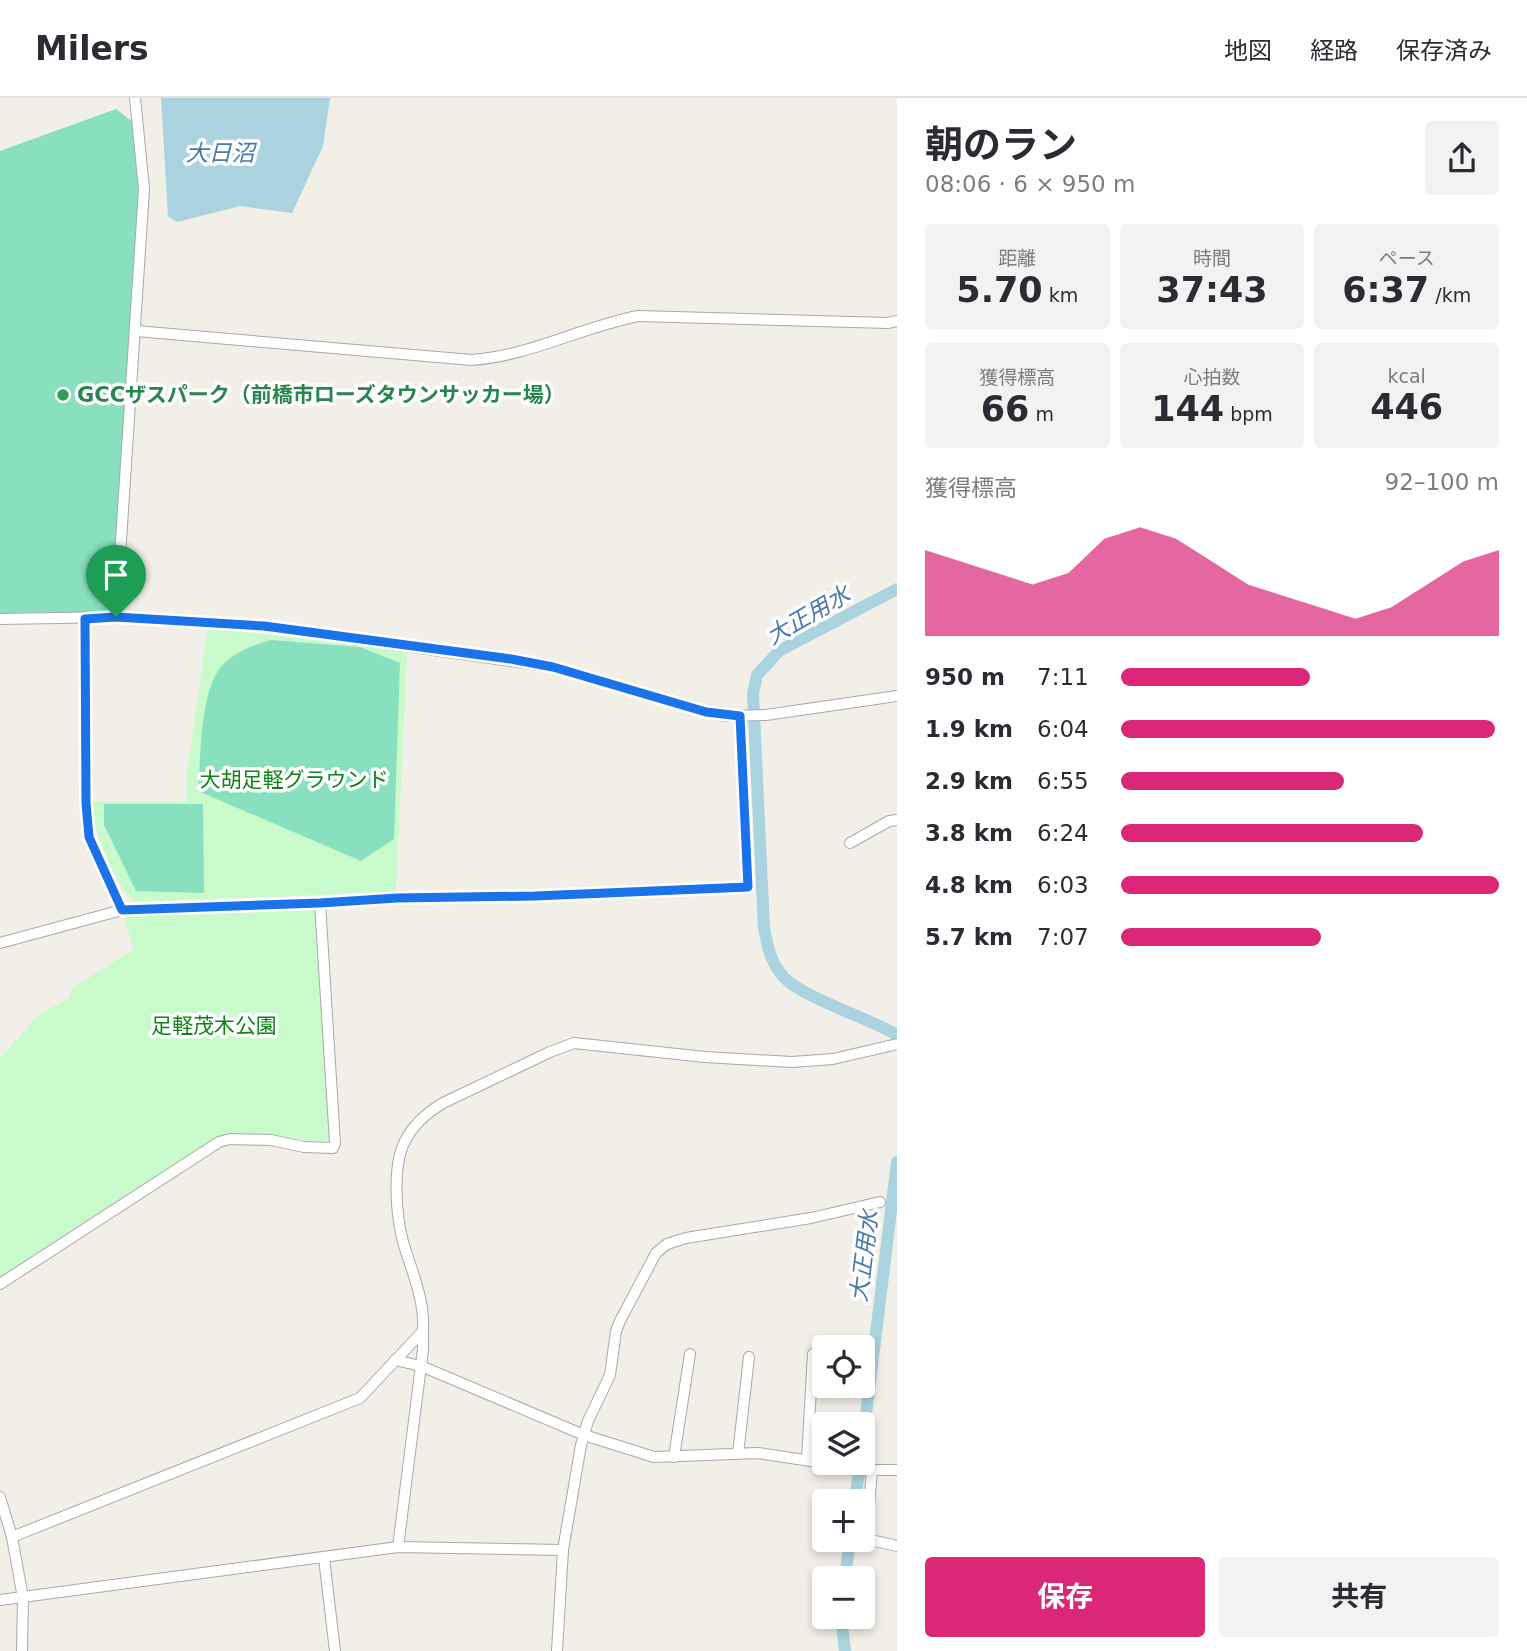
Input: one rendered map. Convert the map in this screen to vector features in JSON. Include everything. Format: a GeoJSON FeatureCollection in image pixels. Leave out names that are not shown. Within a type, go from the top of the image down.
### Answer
{"type":"FeatureCollection","features":[{"type":"Feature","properties":{"kind":"street"},"geometry":{"type":"LineString","coordinates":[[116,617],[144,188],[135,98]]}},
{"type":"Feature","properties":{"kind":"street"},"geometry":{"type":"LineString","coordinates":[[136,331],[472,360],[512,354],[610,321],[638,316],[888,323],[897,321]]}},
{"type":"Feature","properties":{"kind":"street"},"geometry":{"type":"LineString","coordinates":[[0,619],[116,617],[264,626],[511,659],[553,667],[706,712],[743,716],[897,696]]}},
{"type":"Feature","properties":{"kind":"street"},"geometry":{"type":"LineString","coordinates":[[85,619],[86,803],[89,837],[122,910]]}},
{"type":"Feature","properties":{"kind":"street"},"geometry":{"type":"LineString","coordinates":[[0,943],[122,910],[748,887],[743,716]]}},
{"type":"Feature","properties":{"kind":"street"},"geometry":{"type":"LineString","coordinates":[[850,844],[889,821],[897,821]]}},
{"type":"Feature","properties":{"kind":"street"},"geometry":{"type":"LineString","coordinates":[[0,1284],[219,1142],[230,1139],[271,1140],[304,1147],[333,1148],[332,1074],[320,903]]}},
{"type":"Feature","properties":{"kind":"street"},"geometry":{"type":"LineString","coordinates":[[398,1547],[421,1366],[423,1307],[402,1238],[398,1217],[398,1177],[402,1145],[406,1137],[432,1110],[550,1052],[575,1043],[705,1057],[792,1062],[833,1059],[895,1044]]}},
{"type":"Feature","properties":{"kind":"street"},"geometry":{"type":"LineString","coordinates":[[557,1651],[563,1550],[584,1435],[610,1375],[616,1331],[651,1260],[661,1248],[686,1238],[811,1218],[880,1202]]}},
{"type":"Feature","properties":{"kind":"street"},"geometry":{"type":"LineString","coordinates":[[12,1537],[360,1398],[423,1331]]}},
{"type":"Feature","properties":{"kind":"street"},"geometry":{"type":"LineString","coordinates":[[674,1457],[690,1354]]}},
{"type":"Feature","properties":{"kind":"street"},"geometry":{"type":"LineString","coordinates":[[738,1454],[749,1357]]}},
{"type":"Feature","properties":{"kind":"street"},"geometry":{"type":"LineString","coordinates":[[395,1360],[421,1366],[584,1435],[654,1457],[758,1453],[812,1460]]}},
{"type":"Feature","properties":{"kind":"street"},"geometry":{"type":"LineString","coordinates":[[807,1459],[812,1372]]}},
{"type":"Feature","properties":{"kind":"street"},"geometry":{"type":"LineString","coordinates":[[875,1470],[897,1471]]}},
{"type":"Feature","properties":{"kind":"street"},"geometry":{"type":"LineString","coordinates":[[870,1475],[866,1539],[897,1546]]}},
{"type":"Feature","properties":{"kind":"street"},"geometry":{"type":"LineString","coordinates":[[0,1497],[12,1537],[23,1598],[22,1651]]}},
{"type":"Feature","properties":{"kind":"street"},"geometry":{"type":"LineString","coordinates":[[0,1600],[398,1547],[563,1550]]}},
{"type":"Feature","properties":{"kind":"street"},"geometry":{"type":"LineString","coordinates":[[324,1558],[335,1651]]}},
{"type":"Feature","properties":{"kind":"green space","name":"GCCザスパーク（前橋市ローズタウンサッカー場）"},"geometry":{"type":"Polygon","coordinates":[[[116,109],[133,122],[139,185],[112,605],[105,612],[0,613],[0,151],[116,109]]]}},
{"type":"Feature","properties":{"kind":"green space","name":"大胡足軽グラウンド"},"geometry":{"type":"Polygon","coordinates":[[[208,628],[402,650],[407,657],[396,888],[392,892],[136,902],[124,890],[112,869],[95,826],[93,801],[186,802],[187,772],[208,628]]]}},
{"type":"Feature","properties":{"kind":"green space"},"geometry":{"type":"Polygon","coordinates":[[[271,640],[360,647],[400,663],[394,839],[361,861],[198,791],[204,718],[214,678],[218,670],[231,658],[271,640]]]}},
{"type":"Feature","properties":{"kind":"green space"},"geometry":{"type":"Polygon","coordinates":[[[104,804],[203,804],[204,893],[136,891],[104,825],[104,804]]]}},
{"type":"Feature","properties":{"kind":"green space","name":"足軽茂木公園"},"geometry":{"type":"Polygon","coordinates":[[[318,907],[329,1140],[323,1142],[268,1135],[216,1138],[0,1278],[0,1058],[38,1016],[69,998],[73,988],[134,949],[123,915],[318,907]]]}},
{"type":"Feature","properties":{"kind":"water","name":"大日沼"},"geometry":{"type":"Polygon","coordinates":[[[161,98],[330,98],[323,146],[292,213],[240,206],[177,222],[168,216],[161,98]]]}},
{"type":"Feature","properties":{"kind":"waterway","name":"大正用水"},"geometry":{"type":"LineString","coordinates":[[897,589],[779,651],[757,675],[753,694],[764,928],[772,958],[777,969],[789,982],[897,1035]]}},
{"type":"Feature","properties":{"kind":"waterway","name":"大正用水"},"geometry":{"type":"LineString","coordinates":[[866,1412],[897,1162]]}},
{"type":"Feature","properties":{"kind":"waterway","name":"大正用水"},"geometry":{"type":"LineString","coordinates":[[857,1489],[858,1475]]}},
{"type":"Feature","properties":{"kind":"waterway","name":"大正用水"},"geometry":{"type":"LineString","coordinates":[[847,1566],[848,1552]]}},
{"type":"Feature","properties":{"kind":"waterway","name":"大正用水"},"geometry":{"type":"LineString","coordinates":[[842,1629],[845,1651]]}},
{"type":"Feature","properties":{"kind":"place","name":"GCCザスパーク（前橋市ローズタウンサッカー場）"},"geometry":{"type":"Point","coordinates":[63,395]}},
{"type":"Feature","properties":{"kind":"route"},"geometry":{"type":"LineString","coordinates":[[116,617],[264,626],[511,659],[553,667],[717,715],[740,716],[748,887],[122,910],[89,837],[86,803],[85,619],[116,617]]}}]}
